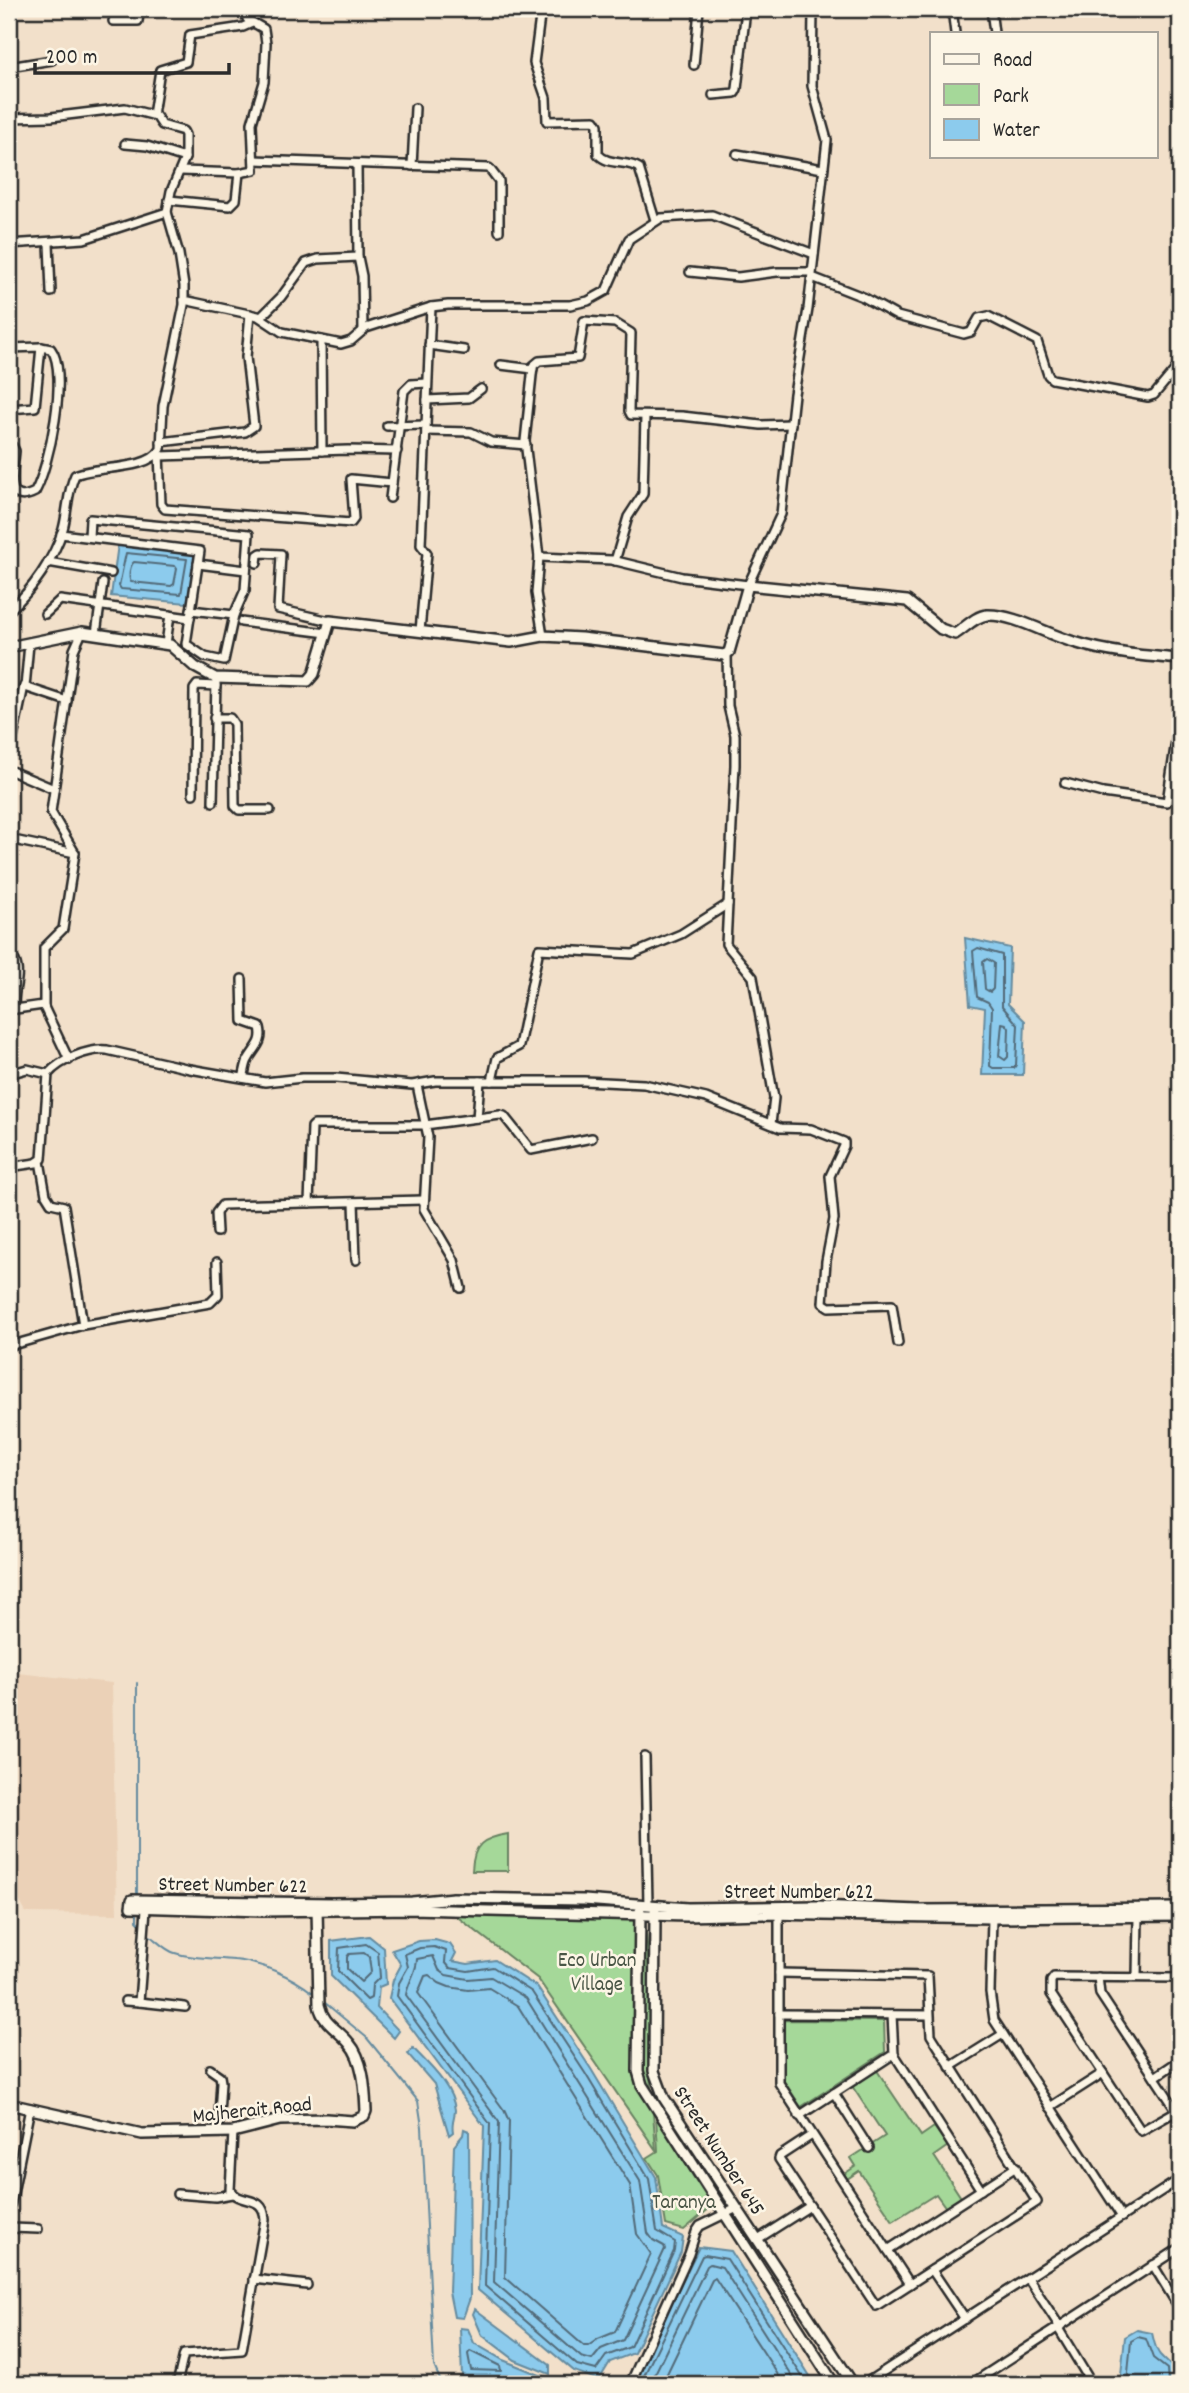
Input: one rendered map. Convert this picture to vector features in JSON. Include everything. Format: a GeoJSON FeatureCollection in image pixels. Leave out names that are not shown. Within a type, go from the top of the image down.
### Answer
{"type":"FeatureCollection","features":[{"type":"Feature","properties":{"kind":"street"},"geometry":{"type":"LineString","coordinates":[[113,21],[138,21],[139,9]]}},
{"type":"Feature","properties":{"kind":"street"},"geometry":{"type":"LineString","coordinates":[[181,171],[239,173],[254,170],[252,123],[262,94],[266,43],[264,29],[247,19],[246,9]]}},
{"type":"Feature","properties":{"kind":"street"},"geometry":{"type":"LineString","coordinates":[[541,9],[534,64],[546,98],[547,121],[595,120],[598,125],[597,150],[600,157],[634,164],[639,168],[655,220]]}},
{"type":"Feature","properties":{"kind":"street"},"geometry":{"type":"LineString","coordinates":[[694,65],[699,9]]}},
{"type":"Feature","properties":{"kind":"street"},"geometry":{"type":"LineString","coordinates":[[713,95],[735,93],[737,89],[746,9]]}},
{"type":"Feature","properties":{"kind":"street"},"geometry":{"type":"LineString","coordinates":[[771,1124],[774,1098],[753,977],[726,944],[735,746],[728,706],[727,654],[748,585],[781,514],[827,140],[812,86],[813,9]]}},
{"type":"Feature","properties":{"kind":"street"},"geometry":{"type":"LineString","coordinates":[[952,9],[955,32]]}},
{"type":"Feature","properties":{"kind":"street"},"geometry":{"type":"LineString","coordinates":[[991,9],[994,32]]}},
{"type":"Feature","properties":{"kind":"street"},"geometry":{"type":"LineString","coordinates":[[153,115],[160,70],[186,62],[190,35],[243,27],[252,23]]}},
{"type":"Feature","properties":{"kind":"street"},"geometry":{"type":"LineString","coordinates":[[9,66],[52,60]]}},
{"type":"Feature","properties":{"kind":"street"},"geometry":{"type":"LineString","coordinates":[[9,118],[51,117],[125,108],[153,115],[162,125],[183,131],[186,139],[185,158],[167,212],[179,254],[184,300],[163,406],[160,504],[165,509],[351,523],[354,519],[351,479],[392,483]]}},
{"type":"Feature","properties":{"kind":"street"},"geometry":{"type":"LineString","coordinates":[[412,166],[415,108]]}},
{"type":"Feature","properties":{"kind":"street"},"geometry":{"type":"LineString","coordinates":[[125,144],[147,146],[185,158]]}},
{"type":"Feature","properties":{"kind":"street"},"geometry":{"type":"LineString","coordinates":[[737,154],[824,169]]}},
{"type":"Feature","properties":{"kind":"street"},"geometry":{"type":"LineString","coordinates":[[254,160],[489,169],[499,181],[499,231]]}},
{"type":"Feature","properties":{"kind":"street"},"geometry":{"type":"LineString","coordinates":[[357,164],[358,257],[362,276],[363,330]]}},
{"type":"Feature","properties":{"kind":"street"},"geometry":{"type":"LineString","coordinates":[[169,200],[230,206],[236,200],[239,173]]}},
{"type":"Feature","properties":{"kind":"street"},"geometry":{"type":"LineString","coordinates":[[9,244],[84,239],[167,212]]}},
{"type":"Feature","properties":{"kind":"street"},"geometry":{"type":"LineString","coordinates":[[184,300],[261,317],[282,332],[345,343],[363,330],[431,307],[570,305],[585,302],[606,291],[626,243],[655,220],[662,218],[712,215],[814,254]]}},
{"type":"Feature","properties":{"kind":"street"},"geometry":{"type":"LineString","coordinates":[[49,243],[51,292]]}},
{"type":"Feature","properties":{"kind":"street"},"geometry":{"type":"LineString","coordinates":[[261,317],[281,297],[306,263],[318,259],[358,257]]}},
{"type":"Feature","properties":{"kind":"street"},"geometry":{"type":"LineString","coordinates":[[690,272],[738,277],[777,272],[812,274],[901,318],[964,334],[971,332],[979,318],[988,316],[1037,341],[1048,375],[1052,379],[1148,397],[1154,395],[1180,364]]}},
{"type":"Feature","properties":{"kind":"street"},"geometry":{"type":"LineString","coordinates":[[543,636],[536,593],[539,557],[526,445],[533,369],[539,362],[578,358],[583,323],[586,321],[585,302]]}},
{"type":"Feature","properties":{"kind":"street"},"geometry":{"type":"LineString","coordinates":[[420,631],[427,553],[421,547],[431,307]]}},
{"type":"Feature","properties":{"kind":"street"},"geometry":{"type":"LineString","coordinates":[[161,442],[245,432],[254,426],[246,356],[250,314]]}},
{"type":"Feature","properties":{"kind":"street"},"geometry":{"type":"LineString","coordinates":[[586,321],[614,323],[630,331],[629,411],[633,416],[678,415],[761,425],[791,424]]}},
{"type":"Feature","properties":{"kind":"street"},"geometry":{"type":"LineString","coordinates":[[321,340],[322,451]]}},
{"type":"Feature","properties":{"kind":"street"},"geometry":{"type":"LineString","coordinates":[[429,345],[464,350]]}},
{"type":"Feature","properties":{"kind":"street"},"geometry":{"type":"LineString","coordinates":[[9,348],[41,346],[51,349],[58,361],[55,432],[35,492],[29,495],[17,495],[13,492],[15,452],[13,447],[9,447]]}},
{"type":"Feature","properties":{"kind":"street"},"geometry":{"type":"LineString","coordinates":[[9,409],[35,407],[41,346]]}},
{"type":"Feature","properties":{"kind":"street"},"geometry":{"type":"LineString","coordinates":[[501,365],[533,369]]}},
{"type":"Feature","properties":{"kind":"street"},"geometry":{"type":"LineString","coordinates":[[390,498],[404,391],[407,386],[415,383],[427,383]]}},
{"type":"Feature","properties":{"kind":"street"},"geometry":{"type":"LineString","coordinates":[[427,400],[469,398],[481,389]]}},
{"type":"Feature","properties":{"kind":"street"},"geometry":{"type":"LineString","coordinates":[[615,561],[628,517],[643,494],[646,416]]}},
{"type":"Feature","properties":{"kind":"street"},"geometry":{"type":"LineString","coordinates":[[387,426],[471,432],[491,442],[526,445]]}},
{"type":"Feature","properties":{"kind":"street"},"geometry":{"type":"LineString","coordinates":[[9,611],[48,562],[61,534],[75,475],[139,463],[160,454],[397,451]]}},
{"type":"Feature","properties":{"kind":"street"},"geometry":{"type":"LineString","coordinates":[[61,534],[200,551],[186,644],[205,657],[224,661],[234,615],[245,590],[249,534],[90,519],[89,537]]}},
{"type":"Feature","properties":{"kind":"street"},"geometry":{"type":"LineString","coordinates":[[257,563],[261,553],[281,554],[278,609],[330,621],[510,642],[543,636],[581,638],[727,654]]}},
{"type":"Feature","properties":{"kind":"street"},"geometry":{"type":"LineString","coordinates":[[539,557],[615,561],[682,578],[907,601],[941,629],[955,634],[977,617],[988,615],[1017,621],[1077,643],[1125,653],[1180,659]]}},
{"type":"Feature","properties":{"kind":"street"},"geometry":{"type":"LineString","coordinates":[[48,562],[111,573]]}},
{"type":"Feature","properties":{"kind":"street"},"geometry":{"type":"LineString","coordinates":[[198,564],[246,570]]}},
{"type":"Feature","properties":{"kind":"street"},"geometry":{"type":"LineString","coordinates":[[96,634],[103,583]]}},
{"type":"Feature","properties":{"kind":"street"},"geometry":{"type":"LineString","coordinates":[[46,614],[60,600],[170,615],[234,615]]}},
{"type":"Feature","properties":{"kind":"street"},"geometry":{"type":"LineString","coordinates":[[166,644],[170,615]]}},
{"type":"Feature","properties":{"kind":"street"},"geometry":{"type":"LineString","coordinates":[[193,794],[194,689],[197,685],[216,682],[308,681],[314,674],[330,621]]}},
{"type":"Feature","properties":{"kind":"street"},"geometry":{"type":"LineString","coordinates":[[241,622],[327,633]]}},
{"type":"Feature","properties":{"kind":"street"},"geometry":{"type":"LineString","coordinates":[[69,1060],[44,1007],[44,948],[63,929],[75,853],[51,812],[74,650],[82,632]]}},
{"type":"Feature","properties":{"kind":"street"},"geometry":{"type":"LineString","coordinates":[[9,647],[82,632],[166,644],[216,682]]}},
{"type":"Feature","properties":{"kind":"street"},"geometry":{"type":"LineString","coordinates":[[9,757],[24,685],[29,643]]}},
{"type":"Feature","properties":{"kind":"street"},"geometry":{"type":"LineString","coordinates":[[213,802],[216,682]]}},
{"type":"Feature","properties":{"kind":"street"},"geometry":{"type":"LineString","coordinates":[[24,685],[27,689],[67,701]]}},
{"type":"Feature","properties":{"kind":"street"},"geometry":{"type":"LineString","coordinates":[[1065,783],[1103,793],[1164,803],[1168,801],[1177,762],[1180,713]]}},
{"type":"Feature","properties":{"kind":"street"},"geometry":{"type":"LineString","coordinates":[[214,718],[230,718],[234,724],[235,806],[239,810],[270,810]]}},
{"type":"Feature","properties":{"kind":"street"},"geometry":{"type":"LineString","coordinates":[[9,770],[54,789]]}},
{"type":"Feature","properties":{"kind":"street"},"geometry":{"type":"LineString","coordinates":[[9,839],[75,853]]}},
{"type":"Feature","properties":{"kind":"street"},"geometry":{"type":"LineString","coordinates":[[492,1081],[497,1058],[519,1045],[540,949],[633,954],[681,934],[728,904]]}},
{"type":"Feature","properties":{"kind":"street"},"geometry":{"type":"LineString","coordinates":[[9,960],[15,961],[18,969],[12,1010],[44,1007]]}},
{"type":"Feature","properties":{"kind":"street"},"geometry":{"type":"LineString","coordinates":[[243,979],[243,1021],[260,1027],[262,1031],[261,1043],[249,1058],[243,1079]]}},
{"type":"Feature","properties":{"kind":"street"},"geometry":{"type":"LineString","coordinates":[[9,1074],[27,1069],[48,1074],[69,1060],[102,1049],[243,1079],[270,1082],[336,1078],[417,1085],[435,1081],[584,1081],[644,1084],[706,1098],[780,1128],[811,1129],[844,1142],[831,1176],[834,1219],[826,1261],[823,1303],[829,1307],[892,1305],[898,1343]]}},
{"type":"Feature","properties":{"kind":"street"},"geometry":{"type":"LineString","coordinates":[[48,1074],[40,1161],[46,1195],[51,1203],[64,1206],[83,1325]]}},
{"type":"Feature","properties":{"kind":"street"},"geometry":{"type":"LineString","coordinates":[[477,1118],[480,1081]]}},
{"type":"Feature","properties":{"kind":"street"},"geometry":{"type":"LineString","coordinates":[[417,1085],[428,1141],[424,1200],[427,1215],[454,1260],[461,1288]]}},
{"type":"Feature","properties":{"kind":"street"},"geometry":{"type":"LineString","coordinates":[[309,1203],[313,1126],[425,1125],[502,1115],[531,1150],[593,1138]]}},
{"type":"Feature","properties":{"kind":"street"},"geometry":{"type":"LineString","coordinates":[[9,1167],[40,1161]]}},
{"type":"Feature","properties":{"kind":"street"},"geometry":{"type":"LineString","coordinates":[[217,1232],[216,1213],[222,1205],[424,1200]]}},
{"type":"Feature","properties":{"kind":"street"},"geometry":{"type":"LineString","coordinates":[[354,1202],[356,1260]]}},
{"type":"Feature","properties":{"kind":"street"},"geometry":{"type":"LineString","coordinates":[[9,1346],[83,1325],[211,1303],[218,1295],[217,1262]]}},
{"type":"Feature","properties":{"kind":"street"},"geometry":{"type":"LineString","coordinates":[[645,1757],[648,1909]]}},
{"type":"Feature","properties":{"kind":"street","name":"Street Number 622"},"geometry":{"type":"LineString","coordinates":[[317,1907],[146,1909],[132,1908],[132,1900],[203,1900],[412,1909],[817,1906],[930,1910],[1180,1908]]}},
{"type":"Feature","properties":{"kind":"street"},"geometry":{"type":"LineString","coordinates":[[203,1900],[203,1910]]}},
{"type":"Feature","properties":{"kind":"street","name":"Majherait Road"},"geometry":{"type":"LineString","coordinates":[[9,2104],[131,2133],[233,2132],[279,2120],[353,2121],[364,2116],[366,2107],[359,2060],[349,2042],[321,2014],[317,1907]]}},
{"type":"Feature","properties":{"kind":"street"},"geometry":{"type":"LineString","coordinates":[[139,2002],[146,1909]]}},
{"type":"Feature","properties":{"kind":"street","name":"Street Number 622"},"geometry":{"type":"LineString","coordinates":[[648,1909],[992,1918],[1180,1916]]}},
{"type":"Feature","properties":{"kind":"street","name":"Street Number 645"},"geometry":{"type":"LineString","coordinates":[[648,1909],[653,2071],[656,2082],[853,2384]]}},
{"type":"Feature","properties":{"kind":"street","name":"Street Number 645"},"geometry":{"type":"LineString","coordinates":[[648,1909],[639,2078],[723,2214],[834,2384]]}},
{"type":"Feature","properties":{"kind":"street"},"geometry":{"type":"LineString","coordinates":[[779,1914],[779,2083],[910,2284]]}},
{"type":"Feature","properties":{"kind":"street"},"geometry":{"type":"LineString","coordinates":[[1137,1977],[1138,1916]]}},
{"type":"Feature","properties":{"kind":"street"},"geometry":{"type":"LineString","coordinates":[[992,1918],[990,2004],[994,2020],[1122,2217]]}},
{"type":"Feature","properties":{"kind":"street"},"geometry":{"type":"LineString","coordinates":[[779,1973],[927,1975],[930,2035],[1016,2167],[1036,2203],[877,2306],[779,2158],[812,2135]]}},
{"type":"Feature","properties":{"kind":"street"},"geometry":{"type":"LineString","coordinates":[[1098,1977],[1100,1994],[1178,2110],[1142,2132],[1051,1994],[1050,1988],[1054,1977],[1098,1977],[1137,1977],[1180,1978]]}},
{"type":"Feature","properties":{"kind":"street"},"geometry":{"type":"LineString","coordinates":[[125,2001],[185,2007]]}},
{"type":"Feature","properties":{"kind":"street"},"geometry":{"type":"LineString","coordinates":[[779,2014],[929,2015]]}},
{"type":"Feature","properties":{"kind":"street"},"geometry":{"type":"LineString","coordinates":[[892,2015],[894,2054],[981,2190]]}},
{"type":"Feature","properties":{"kind":"street"},"geometry":{"type":"LineString","coordinates":[[950,2067],[1003,2034]]}},
{"type":"Feature","properties":{"kind":"street"},"geometry":{"type":"LineString","coordinates":[[799,2116],[894,2054]]}},
{"type":"Feature","properties":{"kind":"street"},"geometry":{"type":"LineString","coordinates":[[1154,2077],[1180,2060]]}},
{"type":"Feature","properties":{"kind":"street"},"geometry":{"type":"LineString","coordinates":[[210,2069],[220,2076],[221,2082],[218,2132]]}},
{"type":"Feature","properties":{"kind":"street"},"geometry":{"type":"LineString","coordinates":[[1049,2107],[1103,2073]]}},
{"type":"Feature","properties":{"kind":"street"},"geometry":{"type":"LineString","coordinates":[[834,2093],[870,2148]]}},
{"type":"Feature","properties":{"kind":"street"},"geometry":{"type":"LineString","coordinates":[[9,2213],[11,2187],[30,2108]]}},
{"type":"Feature","properties":{"kind":"street"},"geometry":{"type":"LineString","coordinates":[[232,2194],[229,2185],[233,2132]]}},
{"type":"Feature","properties":{"kind":"street"},"geometry":{"type":"LineString","coordinates":[[888,2250],[1016,2167]]}},
{"type":"Feature","properties":{"kind":"street"},"geometry":{"type":"LineString","coordinates":[[864,2384],[1180,2179]]}},
{"type":"Feature","properties":{"kind":"street"},"geometry":{"type":"LineString","coordinates":[[177,2194],[215,2197],[232,2194],[256,2202],[264,2208],[242,2350],[184,2354],[177,2384]]}},
{"type":"Feature","properties":{"kind":"street"},"geometry":{"type":"LineString","coordinates":[[758,2239],[810,2206]]}},
{"type":"Feature","properties":{"kind":"street"},"geometry":{"type":"LineString","coordinates":[[630,2384],[690,2255],[696,2232],[700,2226],[737,2208]]}},
{"type":"Feature","properties":{"kind":"street"},"geometry":{"type":"LineString","coordinates":[[9,2225],[12,2228],[38,2229]]}},
{"type":"Feature","properties":{"kind":"street"},"geometry":{"type":"LineString","coordinates":[[971,2384],[1180,2248]]}},
{"type":"Feature","properties":{"kind":"street"},"geometry":{"type":"LineString","coordinates":[[1153,2265],[1180,2309]]}},
{"type":"Feature","properties":{"kind":"street"},"geometry":{"type":"LineString","coordinates":[[932,2270],[965,2319]]}},
{"type":"Feature","properties":{"kind":"street"},"geometry":{"type":"LineString","coordinates":[[1028,2278],[1092,2384]]}},
{"type":"Feature","properties":{"kind":"street"},"geometry":{"type":"LineString","coordinates":[[254,2279],[307,2285]]}},
{"type":"Feature","properties":{"kind":"shaded area"},"geometry":{"type":"Polygon","coordinates":[[[17,1673],[112,1683],[117,1914],[26,1913],[9,1881],[9,1807],[16,1797],[17,1673]]]}},
{"type":"Feature","properties":{"kind":"green space"},"geometry":{"type":"Polygon","coordinates":[[[508,1834],[508,1871],[472,1871],[477,1848],[486,1840],[508,1834]]]}},
{"type":"Feature","properties":{"kind":"green space","name":"Eco Urban Village"},"geometry":{"type":"Polygon","coordinates":[[[455,1915],[645,1916],[649,1972],[649,2063],[656,2150],[538,1979],[455,1915]]]}},
{"type":"Feature","properties":{"kind":"green space"},"geometry":{"type":"Polygon","coordinates":[[[784,2020],[884,2021],[885,2052],[801,2107],[784,2081],[784,2020]]]}},
{"type":"Feature","properties":{"kind":"green space"},"geometry":{"type":"Polygon","coordinates":[[[876,2069],[921,2136],[934,2127],[948,2146],[934,2156],[962,2199],[946,2208],[936,2194],[893,2221],[859,2171],[847,2179],[844,2174],[856,2166],[851,2158],[885,2136],[852,2086],[876,2069]]]}},
{"type":"Feature","properties":{"kind":"green space","name":"Taranya"},"geometry":{"type":"Polygon","coordinates":[[[656,2117],[712,2206],[684,2230],[666,2225],[658,2175],[647,2158],[658,2151],[656,2117]]]}},
{"type":"Feature","properties":{"kind":"water"},"geometry":{"type":"Polygon","coordinates":[[[118,544],[197,552],[187,603],[111,596],[118,544]]]}},
{"type":"Feature","properties":{"kind":"water"},"geometry":{"type":"Polygon","coordinates":[[[965,938],[1010,948],[1008,1004],[1025,1021],[1023,1075],[982,1075],[985,1008],[970,1005],[965,938]]]}},
{"type":"Feature","properties":{"kind":"water"},"geometry":{"type":"Polygon","coordinates":[[[369,1936],[384,1948],[386,1984],[379,1987],[377,2008],[399,2031],[394,2038],[331,1976],[331,1941],[369,1936]]]}},
{"type":"Feature","properties":{"kind":"water"},"geometry":{"type":"Polygon","coordinates":[[[435,1940],[450,1944],[456,1953],[452,1961],[468,1964],[495,1960],[537,1987],[591,2069],[656,2177],[663,2228],[683,2237],[681,2252],[634,2353],[610,2362],[599,2380],[574,2371],[478,2290],[484,2126],[389,1998],[393,1980],[401,1965],[392,1950],[419,1941],[435,1940]]]}},
{"type":"Feature","properties":{"kind":"water"},"geometry":{"type":"Polygon","coordinates":[[[413,2048],[450,2092],[455,2110],[453,2132],[449,2135],[434,2084],[408,2054],[413,2048]]]}},
{"type":"Feature","properties":{"kind":"water"},"geometry":{"type":"Polygon","coordinates":[[[464,2129],[469,2131],[470,2298],[463,2318],[454,2317],[449,2292],[454,2146],[463,2135],[464,2129]]]}},
{"type":"Feature","properties":{"kind":"water"},"geometry":{"type":"Polygon","coordinates":[[[699,2247],[731,2251],[815,2384],[632,2384],[699,2247]]]}},
{"type":"Feature","properties":{"kind":"water"},"geometry":{"type":"Polygon","coordinates":[[[475,2309],[550,2365],[550,2374],[515,2360],[482,2335],[473,2314],[475,2309]]]}},
{"type":"Feature","properties":{"kind":"water"},"geometry":{"type":"Polygon","coordinates":[[[460,2328],[468,2329],[474,2343],[503,2360],[547,2378],[547,2382],[462,2377],[460,2328]]]}},
{"type":"Feature","properties":{"kind":"water"},"geometry":{"type":"Polygon","coordinates":[[[1137,2330],[1152,2333],[1158,2353],[1174,2370],[1174,2384],[1120,2384],[1125,2337],[1137,2330]]]}},
{"type":"Feature","properties":{"kind":"waterway"},"geometry":{"type":"LineString","coordinates":[[137,1683],[137,1895]]}},
{"type":"Feature","properties":{"kind":"waterway"},"geometry":{"type":"LineString","coordinates":[[137,1912],[137,1921],[140,1924]]}},
{"type":"Feature","properties":{"kind":"waterway"},"geometry":{"type":"LineString","coordinates":[[149,1935],[175,1953],[244,1961],[265,1967],[313,1993]]}},
{"type":"Feature","properties":{"kind":"waterway"},"geometry":{"type":"LineString","coordinates":[[324,2002],[366,2037],[418,2101],[422,2127],[434,2366],[442,2384]]}}]}
